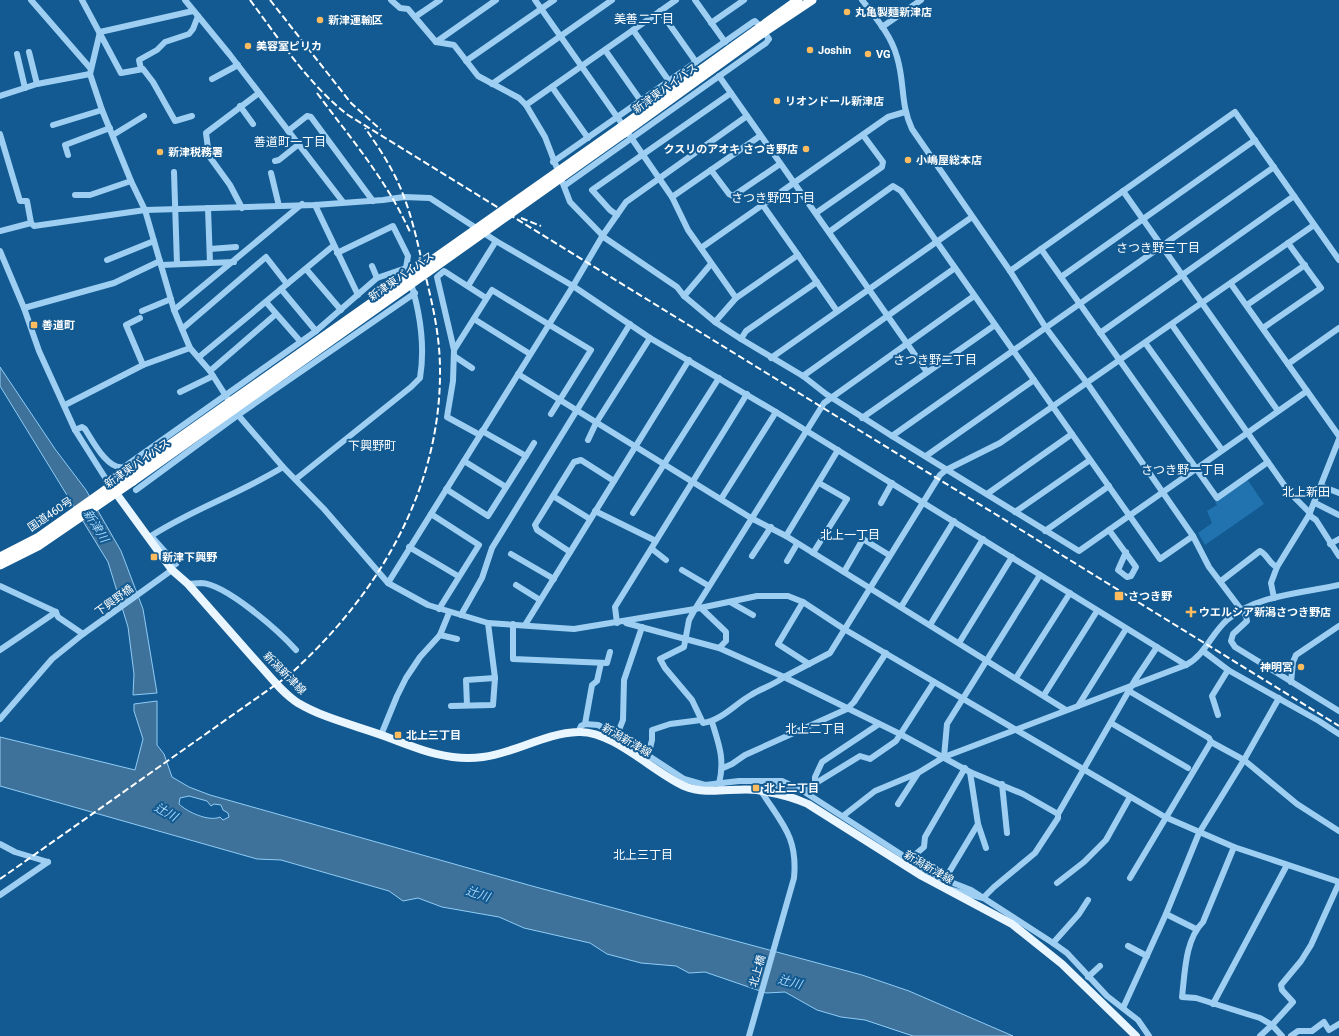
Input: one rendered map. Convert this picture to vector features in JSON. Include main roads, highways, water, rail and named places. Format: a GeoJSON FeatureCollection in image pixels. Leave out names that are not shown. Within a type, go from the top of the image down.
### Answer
{"type":"FeatureCollection","features":[{"type":"Feature","properties":{"kind":"highway","name":"新津東バイパス"},"geometry":{"type":"LineString","coordinates":[[113,490],[624,129],[762,29],[798,0]]}},
{"type":"Feature","properties":{"kind":"highway","name":"新津東バイパス"},"geometry":{"type":"LineString","coordinates":[[762,29],[812,0]]}},
{"type":"Feature","properties":{"kind":"highway","name":"国道460号"},"geometry":{"type":"LineString","coordinates":[[0,557],[69,521],[113,490]]}},
{"type":"Feature","properties":{"kind":"highway"},"geometry":{"type":"LineString","coordinates":[[0,566],[38,546],[69,521]]}},
{"type":"Feature","properties":{"kind":"main road","name":"新潟新津線"},"geometry":{"type":"LineString","coordinates":[[113,490],[171,568],[188,584],[274,681],[297,702],[322,714],[439,755],[467,758],[498,754],[560,735],[578,732],[600,736],[685,786],[699,790],[759,791],[788,795],[808,804],[945,889],[1012,924],[1045,949],[1136,1036]]}},
{"type":"Feature","properties":{"kind":"water","name":"新津川"},"geometry":{"type":"Polygon","coordinates":[[[0,367],[55,449],[86,490],[121,551],[143,609],[157,693],[133,695],[134,674],[128,627],[108,562],[0,386],[0,367]]]}},
{"type":"Feature","properties":{"kind":"water","name":"辻川"},"geometry":{"type":"Polygon","coordinates":[[[157,701],[157,745],[164,754],[172,777],[189,787],[210,795],[532,886],[862,975],[909,991],[1013,1036],[913,1036],[865,1020],[841,1017],[817,1010],[785,992],[766,993],[705,972],[689,973],[676,966],[641,963],[607,954],[590,943],[524,928],[499,917],[442,907],[418,898],[403,901],[389,891],[281,860],[257,859],[0,786],[0,737],[135,770],[143,739],[134,711],[134,704],[157,701]],[[189,796],[180,798],[179,804],[187,810],[204,817],[220,817],[223,820],[229,817],[228,813],[223,810],[221,805],[214,804],[211,806],[207,801],[189,796]]]}},
{"type":"Feature","properties":{"kind":"railway"},"geometry":{"type":"LineString","coordinates":[[250,0],[307,76],[348,115],[1339,726]]}},
{"type":"Feature","properties":{"kind":"railway"},"geometry":{"type":"LineString","coordinates":[[270,0],[351,103],[381,130]]}},
{"type":"Feature","properties":{"kind":"railway"},"geometry":{"type":"LineString","coordinates":[[317,93],[379,177],[401,213],[410,232]]}},
{"type":"Feature","properties":{"kind":"railway"},"geometry":{"type":"LineString","coordinates":[[0,879],[288,676],[320,645],[349,612],[375,577],[397,539],[416,499],[429,458],[437,415],[440,356],[432,302],[409,213],[392,170],[382,152],[365,128]]}},
{"type":"Feature","properties":{"kind":"railway"},"geometry":{"type":"LineString","coordinates":[[521,218],[541,226]]}},
{"type":"Feature","properties":{"kind":"place","name":"丸亀製麺新津店"},"geometry":{"type":"Point","coordinates":[847,12]}},
{"type":"Feature","properties":{"kind":"place","name":"新津運輸区"},"geometry":{"type":"Point","coordinates":[320,20]}},
{"type":"Feature","properties":{"kind":"place","name":"美容室ピリカ"},"geometry":{"type":"Point","coordinates":[248,46]}},
{"type":"Feature","properties":{"kind":"place","name":"Joshin"},"geometry":{"type":"Point","coordinates":[810,50]}},
{"type":"Feature","properties":{"kind":"place","name":"VG"},"geometry":{"type":"Point","coordinates":[868,54]}},
{"type":"Feature","properties":{"kind":"place","name":"リオンドール新津店"},"geometry":{"type":"Point","coordinates":[777,101]}},
{"type":"Feature","properties":{"kind":"place","name":"クスリのアオキ さつき野店"},"geometry":{"type":"Point","coordinates":[806,149]}},
{"type":"Feature","properties":{"kind":"place","name":"新津税務署"},"geometry":{"type":"Point","coordinates":[160,152]}},
{"type":"Feature","properties":{"kind":"place","name":"小嶋屋総本店"},"geometry":{"type":"Point","coordinates":[908,160]}},
{"type":"Feature","properties":{"kind":"place","name":"善道町"},"geometry":{"type":"Point","coordinates":[34,325]}},
{"type":"Feature","properties":{"kind":"place","name":"新津下興野"},"geometry":{"type":"Point","coordinates":[154,557]}},
{"type":"Feature","properties":{"kind":"place","name":"さつき野"},"geometry":{"type":"Point","coordinates":[1119,596]}},
{"type":"Feature","properties":{"kind":"place","name":"ウエルシア新潟さつき野店"},"geometry":{"type":"Point","coordinates":[1191,612]}},
{"type":"Feature","properties":{"kind":"place","name":"神明宮"},"geometry":{"type":"Point","coordinates":[1301,667]}},
{"type":"Feature","properties":{"kind":"place","name":"北上三丁目"},"geometry":{"type":"Point","coordinates":[398,735]}},
{"type":"Feature","properties":{"kind":"place","name":"北上二丁目"},"geometry":{"type":"Point","coordinates":[756,788]}},
{"type":"Feature","properties":{"kind":"district","name":"美善二丁目"},"geometry":{"type":"Point","coordinates":[644,19]}},
{"type":"Feature","properties":{"kind":"district","name":"善道町一丁目"},"geometry":{"type":"Point","coordinates":[290,142]}},
{"type":"Feature","properties":{"kind":"district","name":"さつき野四丁目"},"geometry":{"type":"Point","coordinates":[773,198]}},
{"type":"Feature","properties":{"kind":"district","name":"さつき野三丁目"},"geometry":{"type":"Point","coordinates":[1158,248]}},
{"type":"Feature","properties":{"kind":"district","name":"さつき野二丁目"},"geometry":{"type":"Point","coordinates":[935,360]}},
{"type":"Feature","properties":{"kind":"district","name":"下興野町"},"geometry":{"type":"Point","coordinates":[372,446]}},
{"type":"Feature","properties":{"kind":"district","name":"さつき野一丁目"},"geometry":{"type":"Point","coordinates":[1183,470]}},
{"type":"Feature","properties":{"kind":"district","name":"北上新田"},"geometry":{"type":"Point","coordinates":[1306,492]}},
{"type":"Feature","properties":{"kind":"district","name":"北上一丁目"},"geometry":{"type":"Point","coordinates":[850,535]}},
{"type":"Feature","properties":{"kind":"district","name":"北上二丁目"},"geometry":{"type":"Point","coordinates":[815,729]}},
{"type":"Feature","properties":{"kind":"district","name":"北上三丁目"},"geometry":{"type":"Point","coordinates":[643,855]}}]}
